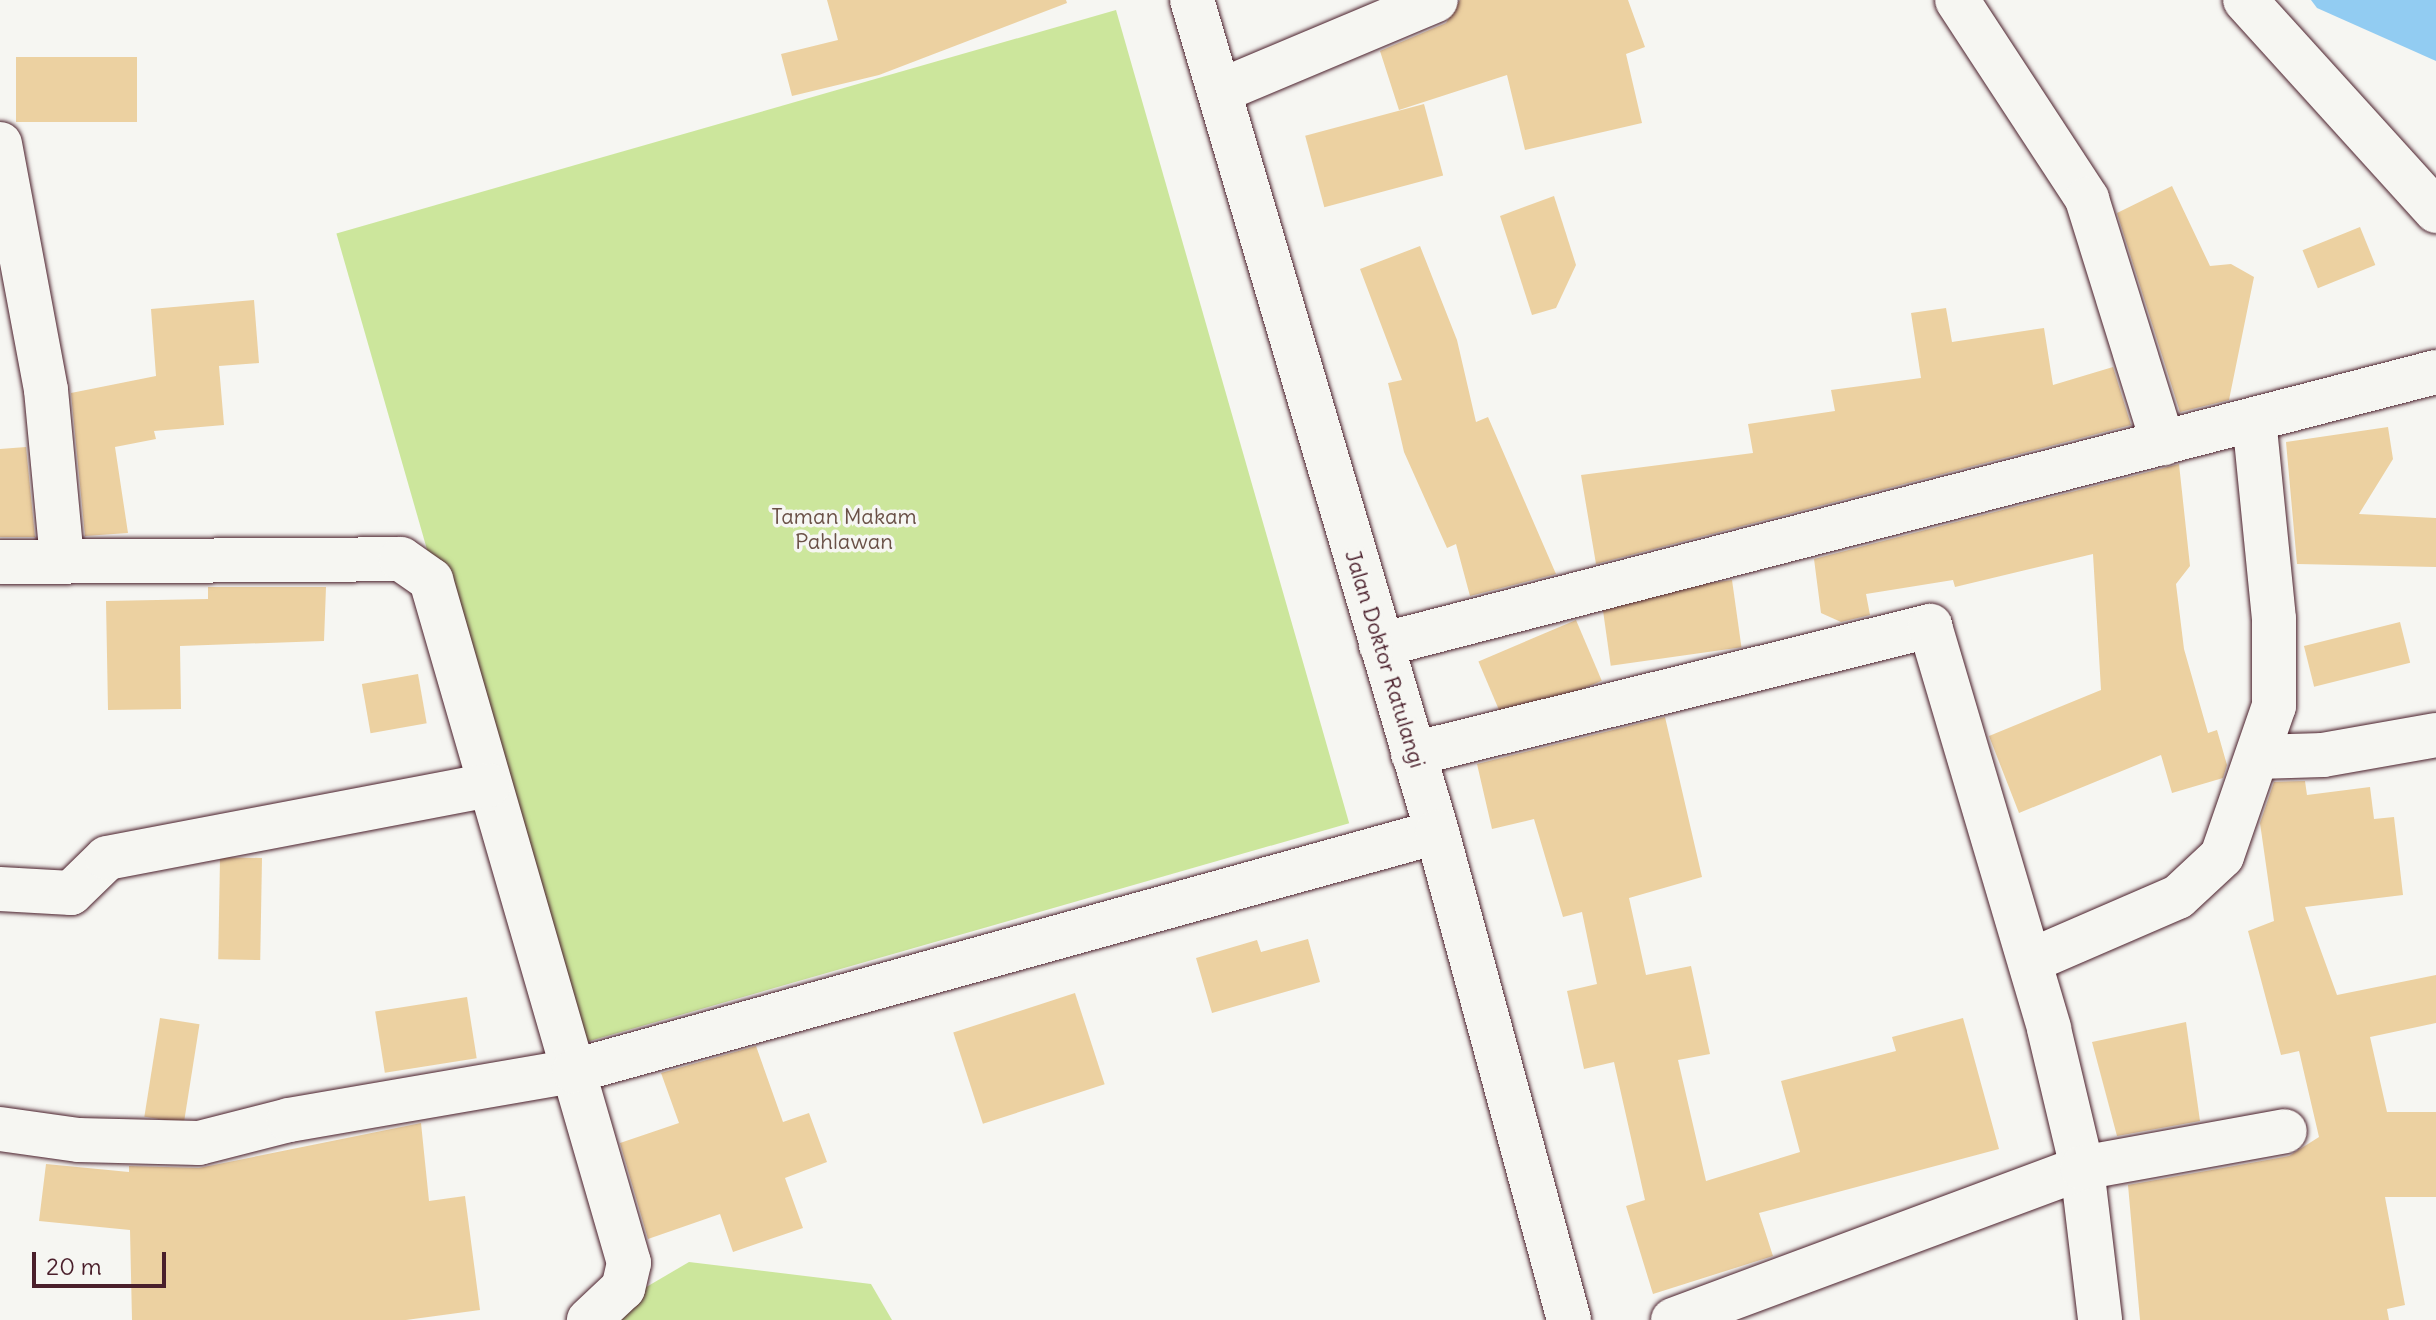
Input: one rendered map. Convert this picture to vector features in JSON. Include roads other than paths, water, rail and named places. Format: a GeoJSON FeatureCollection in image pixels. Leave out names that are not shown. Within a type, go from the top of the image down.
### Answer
{"type":"FeatureCollection","features":[{"type":"Feature","properties":{"kind":"main road","name":"Jalan Doktor Ratulangi"},"geometry":{"type":"LineString","coordinates":[[1192,0],[1437,832],[1569,1320]]}},
{"type":"Feature","properties":{"kind":"main road"},"geometry":{"type":"LineString","coordinates":[[1220,91],[1436,0]]}},
{"type":"Feature","properties":{"kind":"main road"},"geometry":{"type":"LineString","coordinates":[[2245,0],[2436,211]]}},
{"type":"Feature","properties":{"kind":"main road"},"geometry":{"type":"LineString","coordinates":[[1964,2],[2087,199],[2163,443]]}},
{"type":"Feature","properties":{"kind":"main road"},"geometry":{"type":"LineString","coordinates":[[0,144],[46,390],[62,559]]}},
{"type":"Feature","properties":{"kind":"main road"},"geometry":{"type":"LineString","coordinates":[[1381,645],[2436,372]]}},
{"type":"Feature","properties":{"kind":"main road"},"geometry":{"type":"LineString","coordinates":[[2030,961],[2178,897],[2205,877],[2222,856],[2274,706],[2275,657],[2254,420]]}},
{"type":"Feature","properties":{"kind":"main road"},"geometry":{"type":"LineString","coordinates":[[0,562],[62,559],[401,559],[419,566],[431,580],[629,1263],[623,1288],[589,1320]]}},
{"type":"Feature","properties":{"kind":"main road"},"geometry":{"type":"LineString","coordinates":[[1413,754],[1930,626],[2030,961],[2082,1168],[2100,1320]]}},
{"type":"Feature","properties":{"kind":"main road"},"geometry":{"type":"LineString","coordinates":[[2258,757],[2323,755],[2436,735]]}},
{"type":"Feature","properties":{"kind":"main road"},"geometry":{"type":"LineString","coordinates":[[0,889],[71,893],[107,858],[488,785]]}},
{"type":"Feature","properties":{"kind":"main road"},"geometry":{"type":"LineString","coordinates":[[0,1129],[78,1140],[199,1143],[289,1120],[574,1071],[1437,832]]}},
{"type":"Feature","properties":{"kind":"main road"},"geometry":{"type":"LineString","coordinates":[[1673,1320],[2082,1168],[2285,1131]]}},
{"type":"Feature","properties":{"kind":"water"},"geometry":{"type":"Polygon","coordinates":[[[2311,0],[2436,0],[2436,61],[2317,8],[2311,0]]]}},
{"type":"Feature","properties":{"kind":"park label","name":"Taman Makam Pahlawan"},"geometry":{"type":"Point","coordinates":[844,528]}}]}
